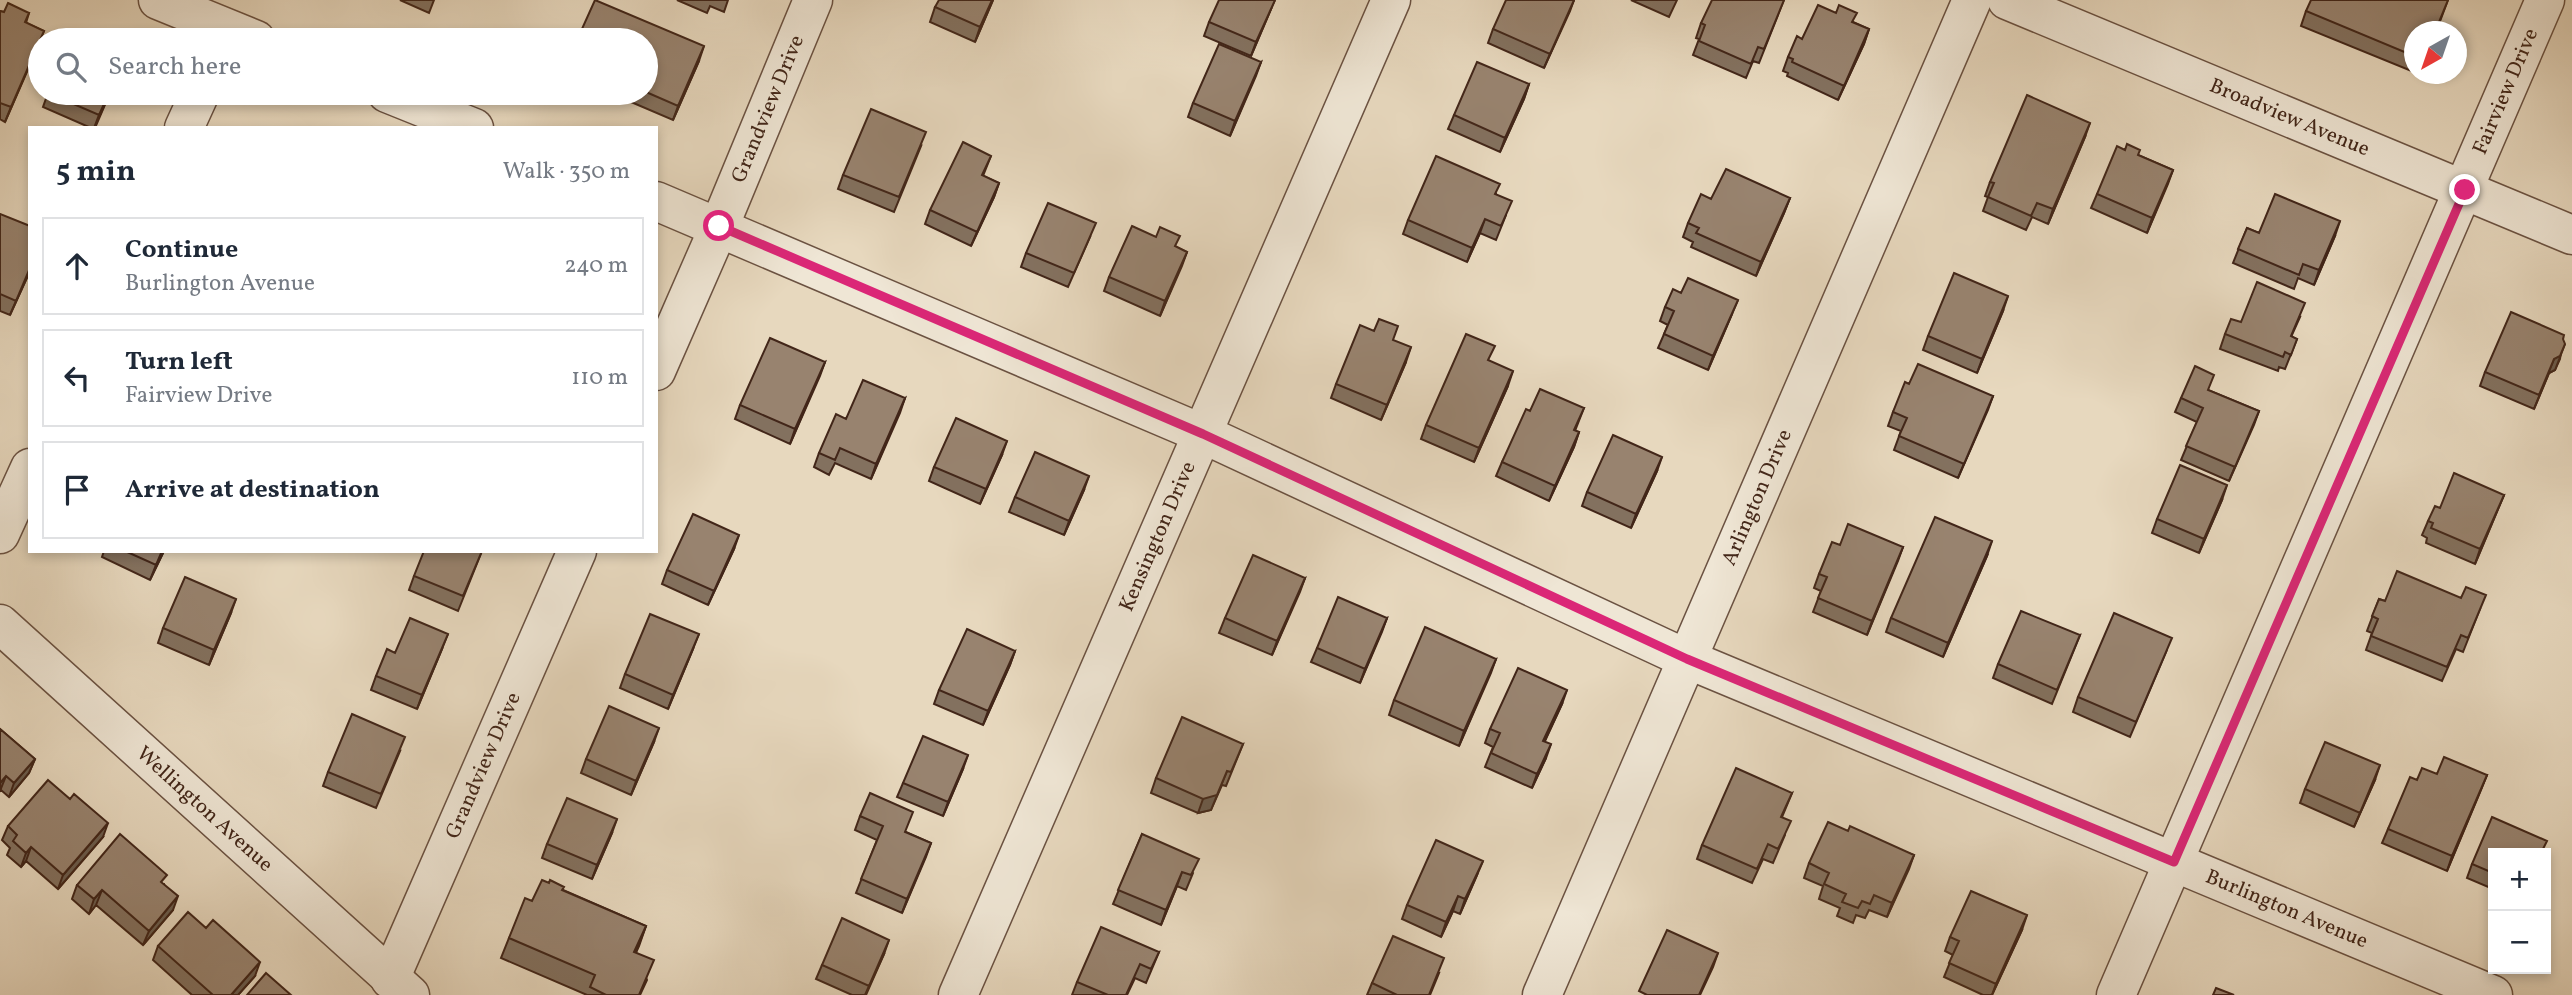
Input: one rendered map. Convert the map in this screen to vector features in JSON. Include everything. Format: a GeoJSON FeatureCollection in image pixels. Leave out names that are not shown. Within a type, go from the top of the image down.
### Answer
{"type":"FeatureCollection","features":[{"type":"Feature","properties":{"kind":"street"},"geometry":{"type":"LineString","coordinates":[[158,0],[237,27]]}},
{"type":"Feature","properties":{"kind":"street","name":"Grandview Drive"},"geometry":{"type":"LineString","coordinates":[[658,365],[813,0]]}},
{"type":"Feature","properties":{"kind":"street","name":"Kensington Drive"},"geometry":{"type":"LineString","coordinates":[[958,995],[1391,0]]}},
{"type":"Feature","properties":{"kind":"street","name":"Arlington Drive"},"geometry":{"type":"LineString","coordinates":[[1542,995],[1972,0]]}},
{"type":"Feature","properties":{"kind":"street","name":"Broadview Avenue"},"geometry":{"type":"LineString","coordinates":[[2007,0],[2572,235]]}},
{"type":"Feature","properties":{"kind":"street","name":"Fairview Drive"},"geometry":{"type":"LineString","coordinates":[[2116,995],[2545,0]]}},
{"type":"Feature","properties":{"kind":"street"},"geometry":{"type":"LineString","coordinates":[[185,126],[195,105]]}},
{"type":"Feature","properties":{"kind":"street"},"geometry":{"type":"LineString","coordinates":[[417,105],[469,126]]}},
{"type":"Feature","properties":{"kind":"street","name":"Burlington Avenue"},"geometry":{"type":"LineString","coordinates":[[658,202],[1203,434],[1687,659],[2493,995]]}},
{"type":"Feature","properties":{"kind":"street"},"geometry":{"type":"LineString","coordinates":[[0,534],[28,472]]}},
{"type":"Feature","properties":{"kind":"street","name":"Grandview Drive"},"geometry":{"type":"LineString","coordinates":[[400,987],[576,553]]}},
{"type":"Feature","properties":{"kind":"street","name":"Wellington Avenue"},"geometry":{"type":"LineString","coordinates":[[0,624],[400,987]]}},
{"type":"Feature","properties":{"kind":"building"},"geometry":{"type":"Polygon","coordinates":[[[595,0],[704,46],[678,106],[658,97],[658,28],[582,28],[595,0]]]}},
{"type":"Feature","properties":{"kind":"building"},"geometry":{"type":"Polygon","coordinates":[[[939,0],[992,0],[980,27],[935,7],[939,0]]]}},
{"type":"Feature","properties":{"kind":"building"},"geometry":{"type":"Polygon","coordinates":[[[1219,0],[1275,0],[1256,42],[1209,22],[1219,0]]]}},
{"type":"Feature","properties":{"kind":"building"},"geometry":{"type":"Polygon","coordinates":[[[1506,0],[1574,0],[1550,54],[1493,29],[1506,0]]]}},
{"type":"Feature","properties":{"kind":"building"},"geometry":{"type":"Polygon","coordinates":[[[1712,0],[1784,0],[1764,49],[1758,47],[1751,64],[1699,41],[1705,25],[1701,23],[1712,0]]]}},
{"type":"Feature","properties":{"kind":"building"},"geometry":{"type":"Polygon","coordinates":[[[2311,0],[2448,0],[2439,21],[2404,21],[2404,52],[2306,11],[2311,0]]]}},
{"type":"Feature","properties":{"kind":"building"},"geometry":{"type":"Polygon","coordinates":[[[8,3],[29,13],[25,22],[38,28],[28,28],[28,68],[11,107],[0,103],[0,11],[4,12],[8,3]]]}},
{"type":"Feature","properties":{"kind":"building"},"geometry":{"type":"Polygon","coordinates":[[[1818,5],[1836,13],[1839,5],[1857,13],[1852,22],[1869,29],[1844,86],[1792,62],[1793,59],[1788,57],[1797,36],[1802,39],[1818,5]]]}},
{"type":"Feature","properties":{"kind":"building"},"geometry":{"type":"Polygon","coordinates":[[[1219,44],[1261,62],[1235,121],[1193,103],[1219,44]]]}},
{"type":"Feature","properties":{"kind":"building"},"geometry":{"type":"Polygon","coordinates":[[[1477,62],[1529,84],[1505,138],[1454,115],[1477,62]]]}},
{"type":"Feature","properties":{"kind":"building"},"geometry":{"type":"Polygon","coordinates":[[[2027,95],[2090,123],[2053,209],[2037,203],[2031,216],[1988,197],[1994,183],[1990,182],[2027,95]]]}},
{"type":"Feature","properties":{"kind":"building"},"geometry":{"type":"Polygon","coordinates":[[[76,105],[104,105],[99,115],[76,105]]]}},
{"type":"Feature","properties":{"kind":"building"},"geometry":{"type":"Polygon","coordinates":[[[871,109],[926,132],[899,197],[843,175],[871,109]]]}},
{"type":"Feature","properties":{"kind":"building"},"geometry":{"type":"Polygon","coordinates":[[[963,142],[991,156],[982,175],[999,183],[977,232],[930,210],[963,142]]]}},
{"type":"Feature","properties":{"kind":"building"},"geometry":{"type":"Polygon","coordinates":[[[2127,144],[2140,150],[2138,155],[2173,170],[2152,218],[2097,194],[2117,146],[2125,150],[2127,144]]]}},
{"type":"Feature","properties":{"kind":"building"},"geometry":{"type":"Polygon","coordinates":[[[1436,156],[1500,184],[1495,194],[1512,201],[1501,226],[1485,219],[1472,248],[1408,220],[1436,156]]]}},
{"type":"Feature","properties":{"kind":"building"},"geometry":{"type":"Polygon","coordinates":[[[1726,169],[1790,198],[1761,262],[1696,233],[1699,228],[1688,223],[1701,194],[1711,199],[1726,169]]]}},
{"type":"Feature","properties":{"kind":"building"},"geometry":{"type":"Polygon","coordinates":[[[2275,194],[2340,221],[2319,270],[2303,264],[2299,275],[2238,249],[2247,228],[2259,233],[2275,194]]]}},
{"type":"Feature","properties":{"kind":"building"},"geometry":{"type":"Polygon","coordinates":[[[1048,203],[1096,223],[1074,273],[1026,253],[1048,203]]]}},
{"type":"Feature","properties":{"kind":"building"},"geometry":{"type":"Polygon","coordinates":[[[0,214],[28,225],[28,273],[16,301],[0,294],[0,214]]]}},
{"type":"Feature","properties":{"kind":"building"},"geometry":{"type":"Polygon","coordinates":[[[1132,226],[1156,237],[1160,227],[1180,236],[1175,246],[1187,252],[1165,301],[1109,277],[1132,226]]]}},
{"type":"Feature","properties":{"kind":"building"},"geometry":{"type":"Polygon","coordinates":[[[1954,273],[2008,296],[1982,359],[1928,336],[1954,273]]]}},
{"type":"Feature","properties":{"kind":"building"},"geometry":{"type":"Polygon","coordinates":[[[1688,278],[1738,300],[1713,356],[1664,334],[1674,311],[1665,307],[1673,289],[1681,293],[1688,278]]]}},
{"type":"Feature","properties":{"kind":"building"},"geometry":{"type":"Polygon","coordinates":[[[2257,282],[2305,303],[2291,336],[2297,339],[2291,355],[2285,352],[2283,357],[2225,334],[2231,319],[2241,322],[2257,282]]]}},
{"type":"Feature","properties":{"kind":"building"},"geometry":{"type":"Polygon","coordinates":[[[2511,312],[2564,335],[2565,344],[2560,356],[2554,359],[2539,395],[2485,372],[2511,312]]]}},
{"type":"Feature","properties":{"kind":"building"},"geometry":{"type":"Polygon","coordinates":[[[1379,319],[1398,326],[1393,340],[1411,347],[1387,405],[1336,384],[1360,325],[1374,331],[1379,319]]]}},
{"type":"Feature","properties":{"kind":"building"},"geometry":{"type":"Polygon","coordinates":[[[1466,334],[1495,346],[1488,360],[1513,371],[1479,448],[1426,425],[1466,334]]]}},
{"type":"Feature","properties":{"kind":"building"},"geometry":{"type":"Polygon","coordinates":[[[770,338],[825,362],[795,429],[740,405],[770,338]]]}},
{"type":"Feature","properties":{"kind":"building"},"geometry":{"type":"Polygon","coordinates":[[[1918,364],[1993,396],[1964,464],[1899,436],[1907,418],[1893,412],[1905,382],[1909,384],[1918,364]]]}},
{"type":"Feature","properties":{"kind":"building"},"geometry":{"type":"Polygon","coordinates":[[[2195,366],[2214,375],[2208,390],[2259,411],[2235,467],[2186,446],[2203,408],[2181,398],[2195,366]]]}},
{"type":"Feature","properties":{"kind":"building"},"geometry":{"type":"Polygon","coordinates":[[[863,380],[905,398],[876,464],[840,448],[835,460],[819,453],[836,414],[846,419],[863,380]]]}},
{"type":"Feature","properties":{"kind":"building"},"geometry":{"type":"Polygon","coordinates":[[[1540,389],[1584,408],[1574,430],[1579,432],[1555,486],[1502,462],[1526,409],[1530,411],[1540,389]]]}},
{"type":"Feature","properties":{"kind":"building"},"geometry":{"type":"Polygon","coordinates":[[[956,418],[1007,441],[986,489],[934,467],[956,418]]]}},
{"type":"Feature","properties":{"kind":"building"},"geometry":{"type":"Polygon","coordinates":[[[1613,435],[1662,457],[1636,514],[1587,492],[1613,435]]]}},
{"type":"Feature","properties":{"kind":"building"},"geometry":{"type":"Polygon","coordinates":[[[1035,452],[1089,476],[1069,521],[1015,497],[1035,452]]]}},
{"type":"Feature","properties":{"kind":"building"},"geometry":{"type":"Polygon","coordinates":[[[2180,465],[2227,485],[2204,539],[2157,519],[2180,465]]]}},
{"type":"Feature","properties":{"kind":"building"},"geometry":{"type":"Polygon","coordinates":[[[2454,473],[2504,495],[2480,549],[2431,528],[2433,523],[2428,521],[2435,506],[2440,508],[2454,473]]]}},
{"type":"Feature","properties":{"kind":"building"},"geometry":{"type":"Polygon","coordinates":[[[693,514],[739,535],[714,591],[667,570],[693,514]]]}},
{"type":"Feature","properties":{"kind":"building"},"geometry":{"type":"Polygon","coordinates":[[[1935,517],[1992,541],[1948,643],[1891,618],[1935,517]]]}},
{"type":"Feature","properties":{"kind":"building"},"geometry":{"type":"Polygon","coordinates":[[[1848,524],[1903,547],[1872,621],[1818,598],[1827,577],[1819,574],[1832,542],[1840,545],[1848,524]]]}},
{"type":"Feature","properties":{"kind":"building"},"geometry":{"type":"Polygon","coordinates":[[[129,553],[161,553],[156,565],[129,553]]]}},
{"type":"Feature","properties":{"kind":"building"},"geometry":{"type":"Polygon","coordinates":[[[423,553],[481,553],[463,596],[414,576],[423,553]]]}},
{"type":"Feature","properties":{"kind":"building"},"geometry":{"type":"Polygon","coordinates":[[[1253,555],[1305,578],[1277,641],[1225,618],[1253,555]]]}},
{"type":"Feature","properties":{"kind":"building"},"geometry":{"type":"Polygon","coordinates":[[[2397,571],[2461,598],[2466,587],[2486,595],[2468,638],[2461,635],[2447,667],[2371,636],[2378,619],[2372,616],[2379,599],[2385,601],[2397,571]]]}},
{"type":"Feature","properties":{"kind":"building"},"geometry":{"type":"Polygon","coordinates":[[[185,577],[236,599],[214,650],[163,628],[185,577]]]}},
{"type":"Feature","properties":{"kind":"building"},"geometry":{"type":"Polygon","coordinates":[[[1338,597],[1387,618],[1365,669],[1317,648],[1338,597]]]}},
{"type":"Feature","properties":{"kind":"building"},"geometry":{"type":"Polygon","coordinates":[[[2021,611],[2080,635],[2057,690],[1998,664],[2021,611]]]}},
{"type":"Feature","properties":{"kind":"building"},"geometry":{"type":"Polygon","coordinates":[[[2114,613],[2172,638],[2136,722],[2078,697],[2114,613]]]}},
{"type":"Feature","properties":{"kind":"building"},"geometry":{"type":"Polygon","coordinates":[[[650,614],[699,634],[673,695],[625,674],[650,614]]]}},
{"type":"Feature","properties":{"kind":"building"},"geometry":{"type":"Polygon","coordinates":[[[410,618],[448,634],[422,695],[376,676],[387,649],[395,653],[410,618]]]}},
{"type":"Feature","properties":{"kind":"building"},"geometry":{"type":"Polygon","coordinates":[[[1425,627],[1496,659],[1464,731],[1394,700],[1425,627]]]}},
{"type":"Feature","properties":{"kind":"building"},"geometry":{"type":"Polygon","coordinates":[[[967,629],[1015,651],[988,711],[939,690],[967,629]]]}},
{"type":"Feature","properties":{"kind":"building"},"geometry":{"type":"Polygon","coordinates":[[[1518,668],[1567,690],[1543,741],[1551,744],[1537,774],[1491,753],[1500,733],[1490,729],[1518,668]]]}},
{"type":"Feature","properties":{"kind":"building"},"geometry":{"type":"Polygon","coordinates":[[[609,706],[659,728],[636,781],[586,759],[609,706]]]}},
{"type":"Feature","properties":{"kind":"building"},"geometry":{"type":"Polygon","coordinates":[[[352,714],[405,737],[381,794],[328,772],[352,714]]]}},
{"type":"Feature","properties":{"kind":"building"},"geometry":{"type":"Polygon","coordinates":[[[1182,717],[1243,744],[1217,795],[1203,799],[1156,778],[1182,717]]]}},
{"type":"Feature","properties":{"kind":"building"},"geometry":{"type":"Polygon","coordinates":[[[0,729],[35,759],[14,783],[6,776],[0,783],[0,729]]]}},
{"type":"Feature","properties":{"kind":"building"},"geometry":{"type":"Polygon","coordinates":[[[923,736],[968,755],[948,802],[903,783],[923,736]]]}},
{"type":"Feature","properties":{"kind":"building"},"geometry":{"type":"Polygon","coordinates":[[[2325,742],[2380,765],[2360,813],[2305,789],[2325,742]]]}},
{"type":"Feature","properties":{"kind":"building"},"geometry":{"type":"Polygon","coordinates":[[[2444,757],[2487,775],[2452,856],[2388,829],[2410,777],[2417,780],[2422,768],[2437,774],[2444,757]]]}},
{"type":"Feature","properties":{"kind":"building"},"geometry":{"type":"Polygon","coordinates":[[[1736,768],[1792,793],[1781,817],[1791,821],[1778,849],[1768,844],[1757,869],[1702,845],[1736,768]]]}},
{"type":"Feature","properties":{"kind":"building"},"geometry":{"type":"Polygon","coordinates":[[[48,780],[70,799],[74,794],[108,823],[63,875],[31,847],[26,853],[13,841],[17,835],[8,826],[48,780]]]}},
{"type":"Feature","properties":{"kind":"building"},"geometry":{"type":"Polygon","coordinates":[[[870,793],[913,812],[905,832],[931,843],[907,899],[861,879],[883,826],[860,816],[870,793]]]}},
{"type":"Feature","properties":{"kind":"building"},"geometry":{"type":"Polygon","coordinates":[[[567,798],[617,819],[597,865],[547,844],[567,798]]]}},
{"type":"Feature","properties":{"kind":"building"},"geometry":{"type":"Polygon","coordinates":[[[2492,817],[2547,841],[2544,848],[2488,848],[2488,871],[2472,864],[2492,817]]]}},
{"type":"Feature","properties":{"kind":"building"},"geometry":{"type":"Polygon","coordinates":[[[1828,822],[1848,831],[1850,826],[1914,855],[1892,903],[1874,895],[1870,904],[1862,901],[1858,908],[1842,902],[1846,894],[1824,884],[1829,873],[1809,863],[1828,822]]]}},
{"type":"Feature","properties":{"kind":"building"},"geometry":{"type":"Polygon","coordinates":[[[120,834],[167,875],[161,882],[178,896],[149,931],[102,890],[94,899],[77,885],[120,834]]]}},
{"type":"Feature","properties":{"kind":"building"},"geometry":{"type":"Polygon","coordinates":[[[1142,834],[1199,859],[1191,875],[1182,872],[1166,910],[1118,890],[1142,834]]]}},
{"type":"Feature","properties":{"kind":"building"},"geometry":{"type":"Polygon","coordinates":[[[1436,840],[1483,861],[1465,899],[1458,896],[1446,922],[1407,905],[1436,840]]]}},
{"type":"Feature","properties":{"kind":"building"},"geometry":{"type":"Polygon","coordinates":[[[542,880],[549,883],[550,880],[564,887],[562,890],[646,926],[634,952],[654,960],[639,995],[606,995],[590,987],[595,975],[509,938],[525,898],[532,901],[542,880]]]}},
{"type":"Feature","properties":{"kind":"building"},"geometry":{"type":"Polygon","coordinates":[[[1971,891],[2027,915],[1996,984],[1949,963],[1959,941],[1950,937],[1971,891]]]}},
{"type":"Feature","properties":{"kind":"building"},"geometry":{"type":"Polygon","coordinates":[[[188,912],[206,928],[213,920],[260,962],[231,995],[213,995],[158,946],[188,912]]]}},
{"type":"Feature","properties":{"kind":"building"},"geometry":{"type":"Polygon","coordinates":[[[842,918],[889,940],[869,986],[822,965],[842,918]]]}},
{"type":"Feature","properties":{"kind":"building"},"geometry":{"type":"Polygon","coordinates":[[[1101,927],[1159,952],[1151,969],[1140,964],[1126,995],[1108,995],[1077,982],[1101,927]]]}},
{"type":"Feature","properties":{"kind":"building"},"geometry":{"type":"Polygon","coordinates":[[[1667,930],[1718,953],[1699,995],[1647,995],[1639,991],[1667,930]]]}},
{"type":"Feature","properties":{"kind":"building"},"geometry":{"type":"Polygon","coordinates":[[[1393,936],[1444,958],[1429,995],[1397,995],[1372,983],[1393,936]]]}},
{"type":"Feature","properties":{"kind":"building"},"geometry":{"type":"Polygon","coordinates":[[[266,973],[291,995],[247,995],[266,973]]]}},
{"type":"Feature","properties":{"kind":"building"},"geometry":{"type":"Polygon","coordinates":[[[2216,988],[2234,995],[2213,995],[2216,988]]]}},
{"type":"Feature","properties":{"kind":"route"},"geometry":{"type":"LineString","coordinates":[[719,226],[1203,434],[1687,659],[2174,862],[2465,190]]}}]}
